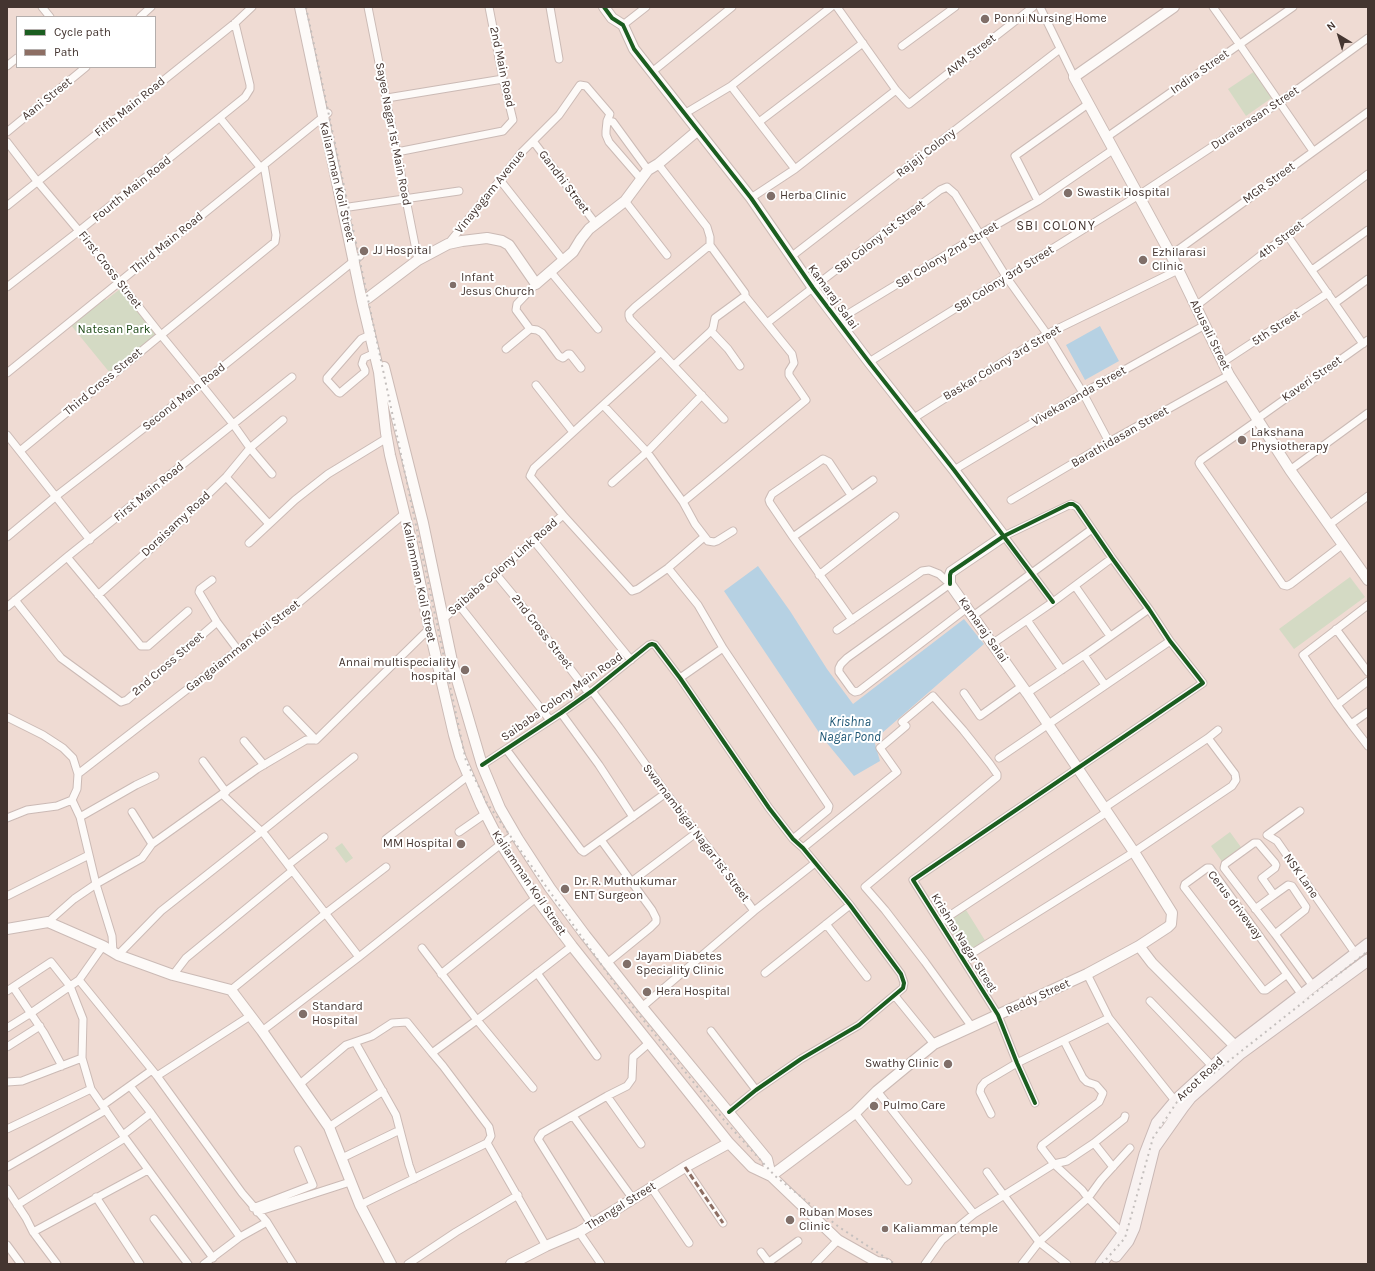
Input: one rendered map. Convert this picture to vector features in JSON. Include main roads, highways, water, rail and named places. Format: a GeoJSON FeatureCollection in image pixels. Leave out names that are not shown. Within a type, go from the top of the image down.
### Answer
{"type":"FeatureCollection","features":[{"type":"Feature","properties":{"kind":"main road","name":"Arcot Road"},"geometry":{"type":"LineString","coordinates":[[1101,1264],[1123,1234],[1145,1154],[1157,1123],[1176,1102],[1235,1046],[1368,944]]}},
{"type":"Feature","properties":{"kind":"main road","name":"Arcot Road"},"geometry":{"type":"LineString","coordinates":[[1109,1264],[1128,1241],[1134,1228],[1154,1148],[1176,1115],[1190,1098],[1241,1054],[1368,960]]}},
{"type":"Feature","properties":{"kind":"water"},"geometry":{"type":"Polygon","coordinates":[[[1100,326],[1119,361],[1085,380],[1066,345],[1100,326]]]}},
{"type":"Feature","properties":{"kind":"water","name":"Krishna Nagar Pond"},"geometry":{"type":"Polygon","coordinates":[[[758,566],[790,611],[827,669],[853,704],[964,619],[984,644],[874,740],[880,761],[854,776],[822,737],[724,591],[758,566]]]}},
{"type":"Feature","properties":{"kind":"railway"},"geometry":{"type":"LineString","coordinates":[[306,7],[466,761],[487,803],[620,991],[724,1120],[775,1176],[839,1227],[895,1264]]}},
{"type":"Feature","properties":{"kind":"railway"},"geometry":{"type":"LineString","coordinates":[[1102,1264],[1125,1238],[1153,1138],[1177,1102],[1368,951]]}},
{"type":"Feature","properties":{"kind":"place","name":"Ponni Nursing Home"},"geometry":{"type":"Point","coordinates":[985,19]}},
{"type":"Feature","properties":{"kind":"place","name":"Swastik Hospital"},"geometry":{"type":"Point","coordinates":[1068,193]}},
{"type":"Feature","properties":{"kind":"place","name":"Herba Clinic"},"geometry":{"type":"Point","coordinates":[771,196]}},
{"type":"Feature","properties":{"kind":"place","name":"JJ Hospital"},"geometry":{"type":"Point","coordinates":[364,251]}},
{"type":"Feature","properties":{"kind":"place","name":"Ezhilarasi Clinic"},"geometry":{"type":"Point","coordinates":[1143,260]}},
{"type":"Feature","properties":{"kind":"place","name":"Infant Jesus Church"},"geometry":{"type":"Point","coordinates":[453,285]}},
{"type":"Feature","properties":{"kind":"place","name":"Lakshana Physiotherapy"},"geometry":{"type":"Point","coordinates":[1242,440]}},
{"type":"Feature","properties":{"kind":"place","name":"Annai multispeciality hospital"},"geometry":{"type":"Point","coordinates":[465,670]}},
{"type":"Feature","properties":{"kind":"place","name":"MM Hospital"},"geometry":{"type":"Point","coordinates":[461,844]}},
{"type":"Feature","properties":{"kind":"place","name":"Dr. R. Muthukumar ENT Surgeon"},"geometry":{"type":"Point","coordinates":[565,889]}},
{"type":"Feature","properties":{"kind":"place","name":"Jayam Diabetes Speciality Clinic"},"geometry":{"type":"Point","coordinates":[627,964]}},
{"type":"Feature","properties":{"kind":"place","name":"Hera Hospital"},"geometry":{"type":"Point","coordinates":[647,992]}},
{"type":"Feature","properties":{"kind":"place","name":"Standard Hospital"},"geometry":{"type":"Point","coordinates":[303,1014]}},
{"type":"Feature","properties":{"kind":"place","name":"Swathy Clinic"},"geometry":{"type":"Point","coordinates":[948,1064]}},
{"type":"Feature","properties":{"kind":"place","name":"Pulmo Care"},"geometry":{"type":"Point","coordinates":[874,1106]}},
{"type":"Feature","properties":{"kind":"place","name":"Ruban Moses Clinic"},"geometry":{"type":"Point","coordinates":[790,1220]}},
{"type":"Feature","properties":{"kind":"place","name":"Kaliamman temple"},"geometry":{"type":"Point","coordinates":[885,1229]}},
{"type":"Feature","properties":{"kind":"district","name":"SBI COLONY"},"geometry":{"type":"Point","coordinates":[1056,226]}},
{"type":"Feature","properties":{"kind":"park label","name":"Natesan Park"},"geometry":{"type":"Point","coordinates":[114,330]}}]}
